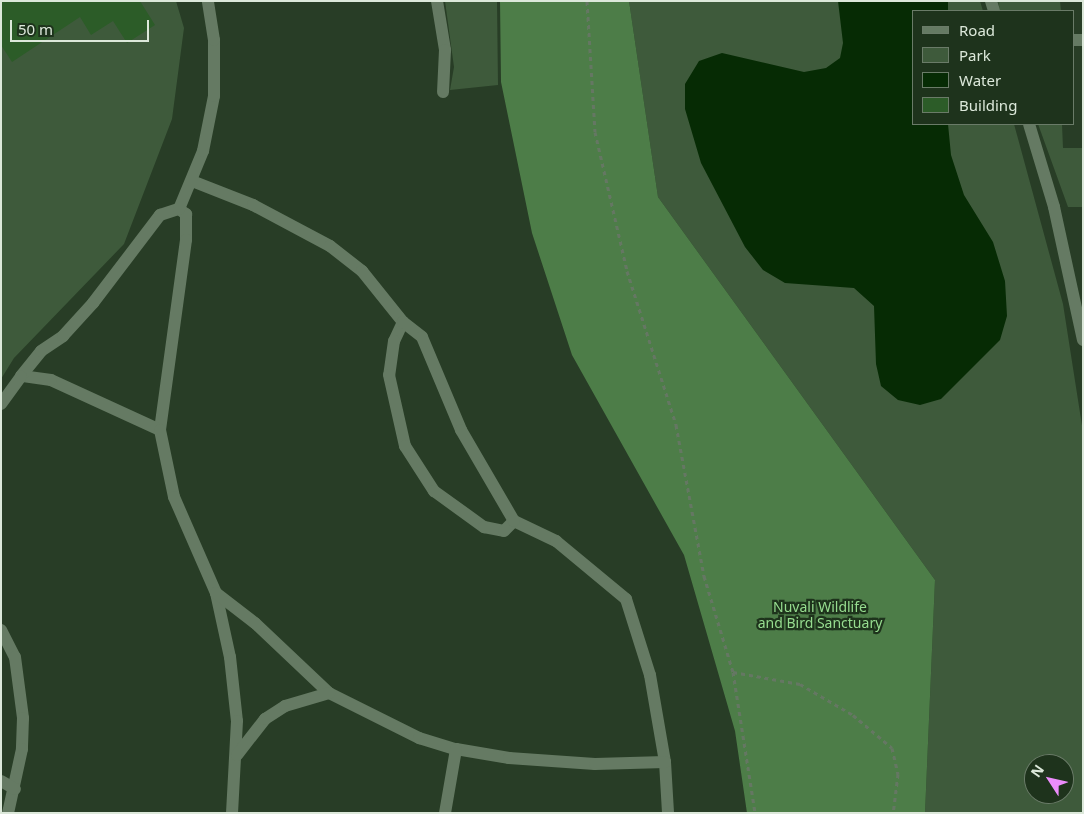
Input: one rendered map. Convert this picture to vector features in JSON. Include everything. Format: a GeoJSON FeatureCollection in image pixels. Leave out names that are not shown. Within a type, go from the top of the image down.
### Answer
{"type":"FeatureCollection","features":[{"type":"Feature","properties":{"kind":"street"},"geometry":{"type":"LineString","coordinates":[[1,404],[41,351],[63,336],[93,303],[160,215],[179,209],[192,181],[214,96],[214,40],[208,1]]}},
{"type":"Feature","properties":{"kind":"street"},"geometry":{"type":"LineString","coordinates":[[437,1],[446,69],[443,92]]}},
{"type":"Feature","properties":{"kind":"street"},"geometry":{"type":"LineString","coordinates":[[1029,125],[1079,292],[1083,340]]}},
{"type":"Feature","properties":{"kind":"street"},"geometry":{"type":"LineString","coordinates":[[192,181],[253,205],[330,246],[362,271],[403,322],[422,337],[461,430],[514,521],[581,557],[626,600],[650,675],[665,762],[668,813]]}},
{"type":"Feature","properties":{"kind":"street"},"geometry":{"type":"LineString","coordinates":[[179,209],[186,214],[186,240],[160,430],[174,497],[216,593],[236,699],[236,755],[232,813]]}},
{"type":"Feature","properties":{"kind":"street"},"geometry":{"type":"LineString","coordinates":[[403,322],[394,341],[390,375],[406,446],[434,491],[471,520],[504,531],[514,521]]}},
{"type":"Feature","properties":{"kind":"street"},"geometry":{"type":"LineString","coordinates":[[21,376],[51,380],[160,430]]}},
{"type":"Feature","properties":{"kind":"street"},"geometry":{"type":"LineString","coordinates":[[216,593],[255,622],[329,693],[384,722],[456,749],[595,764],[665,762]]}},
{"type":"Feature","properties":{"kind":"street"},"geometry":{"type":"LineString","coordinates":[[1,630],[15,656],[24,718],[15,789],[8,813]]}},
{"type":"Feature","properties":{"kind":"street"},"geometry":{"type":"LineString","coordinates":[[236,755],[265,719],[285,706],[329,693]]}},
{"type":"Feature","properties":{"kind":"street"},"geometry":{"type":"LineString","coordinates":[[445,813],[456,749]]}},
{"type":"Feature","properties":{"kind":"street"},"geometry":{"type":"LineString","coordinates":[[1,781],[15,789]]}},
{"type":"Feature","properties":{"kind":"path"},"geometry":{"type":"LineString","coordinates":[[587,1],[595,132],[627,271],[676,425],[704,576],[733,672],[755,813]]}},
{"type":"Feature","properties":{"kind":"path"},"geometry":{"type":"LineString","coordinates":[[733,672],[800,684],[854,715],[892,748],[898,774],[893,813]]}},
{"type":"Feature","properties":{"kind":"green space"},"geometry":{"type":"Polygon","coordinates":[[[1,1],[176,1],[184,28],[172,119],[124,244],[14,358],[1,379],[1,1]]]}},
{"type":"Feature","properties":{"kind":"green space"},"geometry":{"type":"Polygon","coordinates":[[[445,1],[497,1],[498,85],[450,90],[454,67],[445,1]]]}},
{"type":"Feature","properties":{"kind":"green space","name":"Nuvali Wildlife and Bird Sanctuary"},"geometry":{"type":"Polygon","coordinates":[[[500,1],[629,1],[658,197],[935,580],[925,813],[747,813],[735,731],[684,555],[572,355],[532,233],[501,82],[500,1]]]}},
{"type":"Feature","properties":{"kind":"green space"},"geometry":{"type":"Polygon","coordinates":[[[629,1],[980,1],[983,10],[912,10],[912,125],[1014,125],[1063,304],[1083,432],[1083,813],[925,813],[935,580],[658,197],[629,1]]]}},
{"type":"Feature","properties":{"kind":"green space"},"geometry":{"type":"Polygon","coordinates":[[[998,1],[1060,1],[1061,10],[1000,10],[998,1]]]}},
{"type":"Feature","properties":{"kind":"green space"},"geometry":{"type":"Polygon","coordinates":[[[1038,125],[1062,125],[1063,148],[1083,148],[1083,207],[1068,207],[1038,125]]]}},
{"type":"Feature","properties":{"kind":"water"},"geometry":{"type":"Polygon","coordinates":[[[838,1],[948,1],[948,10],[912,10],[912,125],[948,125],[951,155],[964,195],[993,242],[1005,281],[1007,316],[1000,340],[941,399],[920,405],[898,400],[881,386],[876,364],[874,306],[854,288],[785,283],[763,270],[745,247],[701,163],[685,109],[685,84],[699,61],[722,53],[804,72],[826,68],[840,58],[843,43],[838,1]]]}},
{"type":"Feature","properties":{"kind":"building"},"geometry":{"type":"Polygon","coordinates":[[[1,1],[140,1],[155,25],[127,43],[113,21],[91,35],[80,17],[12,62],[1,45],[1,1]]]}}]}
